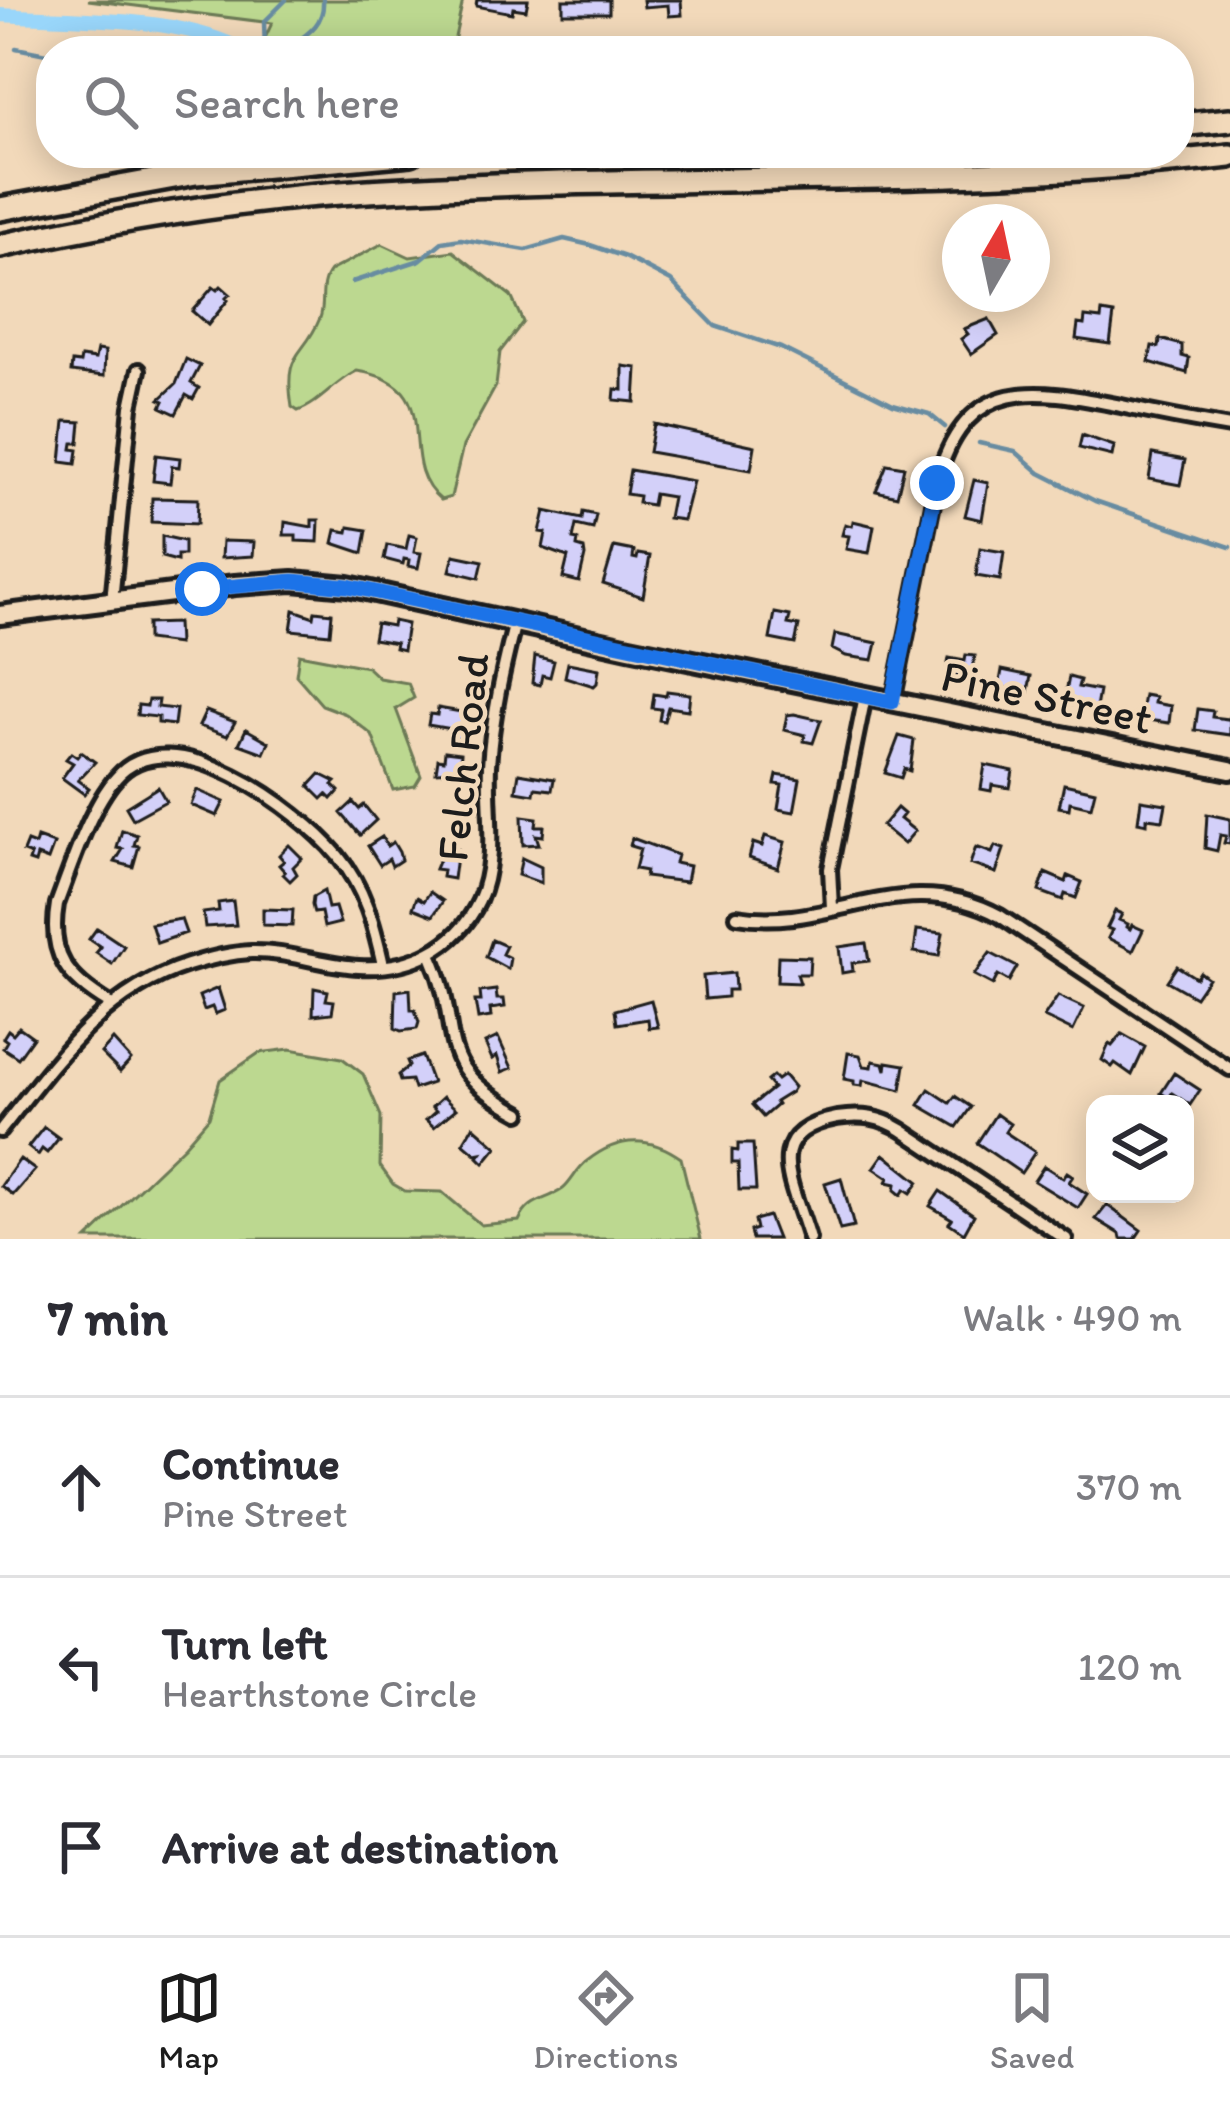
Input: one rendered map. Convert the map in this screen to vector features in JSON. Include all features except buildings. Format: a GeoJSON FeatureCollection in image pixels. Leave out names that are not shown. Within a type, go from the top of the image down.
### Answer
{"type":"FeatureCollection","features":[{"type":"Feature","properties":{"kind":"highway"},"geometry":{"type":"LineString","coordinates":[[1194,124],[1230,120]]}},
{"type":"Feature","properties":{"kind":"highway"},"geometry":{"type":"LineString","coordinates":[[1194,159],[1230,156]]}},
{"type":"Feature","properties":{"kind":"highway"},"geometry":{"type":"LineString","coordinates":[[0,209],[196,173],[250,168]]}},
{"type":"Feature","properties":{"kind":"highway"},"geometry":{"type":"LineString","coordinates":[[0,246],[190,210],[366,191],[1086,168]]}},
{"type":"Feature","properties":{"kind":"main road","name":"Pine Street"},"geometry":{"type":"LineString","coordinates":[[0,615],[293,581],[379,592],[1230,770]]}},
{"type":"Feature","properties":{"kind":"street"},"geometry":{"type":"LineString","coordinates":[[112,601],[130,407],[139,370]]}},
{"type":"Feature","properties":{"kind":"street"},"geometry":{"type":"LineString","coordinates":[[892,702],[939,474],[952,443],[976,413],[1006,397],[1040,392],[1230,427]]}},
{"type":"Feature","properties":{"kind":"street","name":"Felch Road"},"geometry":{"type":"LineString","coordinates":[[430,956],[477,905],[488,877],[489,761],[515,622]]}},
{"type":"Feature","properties":{"kind":"street"},"geometry":{"type":"LineString","coordinates":[[832,908],[830,869],[865,696]]}},
{"type":"Feature","properties":{"kind":"street"},"geometry":{"type":"LineString","coordinates":[[110,1004],[79,985],[65,967],[53,926],[57,904],[116,777],[153,758],[184,757],[212,766],[266,793],[304,824],[337,854],[361,889],[383,965]]}},
{"type":"Feature","properties":{"kind":"street"},"geometry":{"type":"LineString","coordinates":[[736,916],[761,919],[913,895],[972,902],[1230,1069]]}},
{"type":"Feature","properties":{"kind":"street"},"geometry":{"type":"LineString","coordinates":[[0,1131],[84,1027],[110,1004],[189,964],[250,952],[361,967],[430,956],[443,982],[449,1038],[458,1063],[490,1097],[520,1113]]}},
{"type":"Feature","properties":{"kind":"street"},"geometry":{"type":"LineString","coordinates":[[808,1239],[790,1169],[789,1144],[811,1124],[860,1115],[902,1130],[1066,1239]]}},
{"type":"Feature","properties":{"kind":"green space"},"geometry":{"type":"Polygon","coordinates":[[[88,0],[463,0],[455,36],[266,36],[272,23],[88,0]]]}},
{"type":"Feature","properties":{"kind":"green space"},"geometry":{"type":"Polygon","coordinates":[[[382,244],[410,257],[453,251],[511,296],[523,322],[500,352],[496,386],[463,446],[451,497],[441,500],[427,484],[420,465],[412,407],[403,391],[386,379],[357,371],[306,408],[292,407],[292,364],[320,318],[326,277],[382,244]]]}},
{"type":"Feature","properties":{"kind":"green space"},"geometry":{"type":"Polygon","coordinates":[[[299,654],[367,667],[379,678],[408,683],[414,698],[396,709],[421,776],[415,786],[393,790],[372,735],[346,714],[322,705],[296,675],[299,654]]]}},
{"type":"Feature","properties":{"kind":"green space"},"geometry":{"type":"Polygon","coordinates":[[[290,1049],[342,1058],[363,1074],[381,1116],[380,1166],[405,1191],[442,1192],[481,1225],[519,1221],[533,1204],[563,1189],[599,1153],[622,1143],[646,1143],[681,1158],[701,1239],[87,1239],[209,1117],[220,1080],[259,1053],[290,1049]]]}},
{"type":"Feature","properties":{"kind":"waterway"},"geometry":{"type":"LineString","coordinates":[[264,36],[264,22],[286,0]]}},
{"type":"Feature","properties":{"kind":"waterway"},"geometry":{"type":"LineString","coordinates":[[304,36],[317,24],[323,0]]}},
{"type":"Feature","properties":{"kind":"waterway"},"geometry":{"type":"LineString","coordinates":[[0,15],[151,24],[209,36]]}},
{"type":"Feature","properties":{"kind":"waterway"},"geometry":{"type":"LineString","coordinates":[[16,48],[36,52]]}},
{"type":"Feature","properties":{"kind":"waterway"},"geometry":{"type":"LineString","coordinates":[[352,282],[420,260],[442,242],[461,239],[526,250],[564,239],[590,245],[671,281],[715,326],[781,348],[893,404],[929,414],[945,427]]}},
{"type":"Feature","properties":{"kind":"waterway"},"geometry":{"type":"LineString","coordinates":[[979,443],[1015,451],[1040,473],[1095,501],[1230,547]]}},
{"type":"Feature","properties":{"kind":"route"},"geometry":{"type":"LineString","coordinates":[[202,589],[293,581],[348,586],[892,702],[937,483]]}}]}
